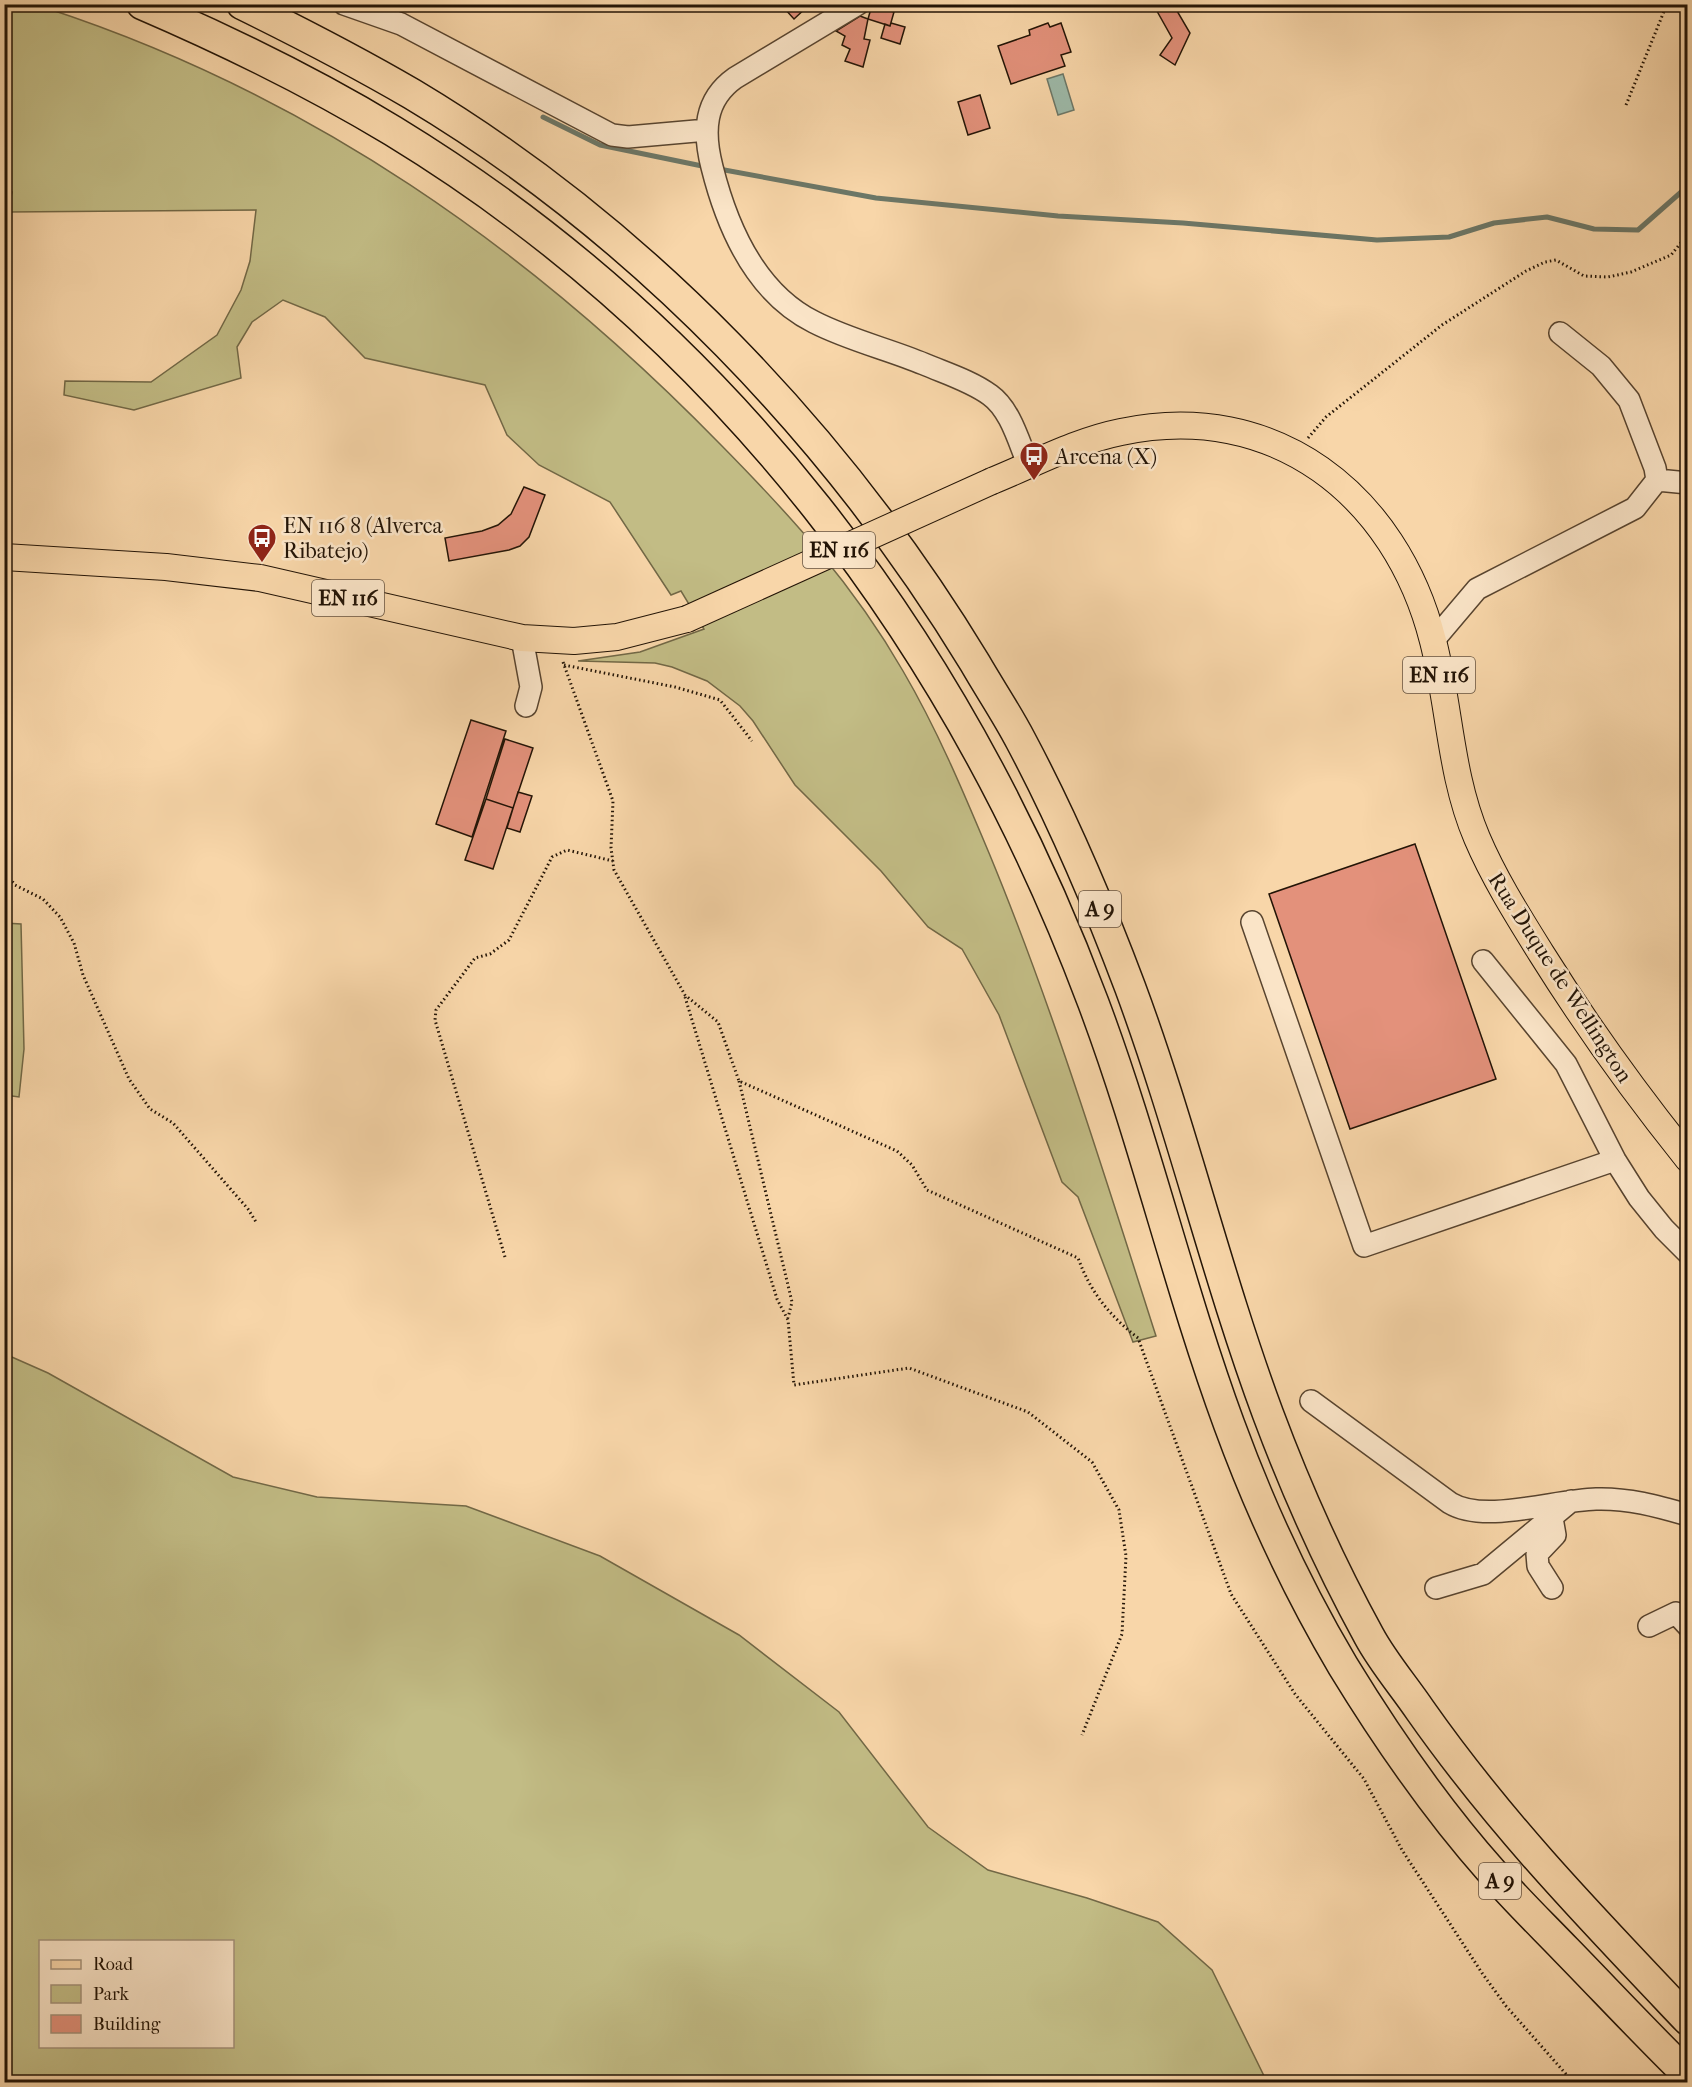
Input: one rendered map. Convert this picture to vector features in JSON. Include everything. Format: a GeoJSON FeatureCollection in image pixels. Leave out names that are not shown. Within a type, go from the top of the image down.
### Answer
{"type":"FeatureCollection","features":[{"type":"Feature","properties":{"kind":"highway","name":"A 9"},"geometry":{"type":"LineString","coordinates":[[142,4],[227,41],[314,85],[397,134],[479,189],[557,248],[688,362],[752,430],[804,490],[900,618],[978,748],[1043,877],[1095,1007],[1229,1426],[1284,1552],[1342,1664],[1413,1772],[1491,1872],[1688,2075]]}},
{"type":"Feature","properties":{"kind":"highway","name":"A 9"},"geometry":{"type":"LineString","coordinates":[[242,4],[332,50],[416,97],[499,153],[578,211],[716,333],[780,399],[837,466],[934,596],[1018,735],[1081,862],[1132,993],[1268,1414],[1318,1533],[1372,1642],[1455,1759],[1545,1870],[1688,2020]]}},
{"type":"Feature","properties":{"kind":"main road","name":"Rua Duque de Wellington"},"geometry":{"type":"LineString","coordinates":[[4,557],[225,573],[306,588],[522,638],[561,653],[687,619],[992,481],[1119,432],[1163,425],[1210,426],[1253,436],[1295,453],[1323,469],[1376,519],[1393,545],[1415,589],[1433,641],[1457,778],[1476,836],[1492,870],[1591,1030],[1688,1159]]}},
{"type":"Feature","properties":{"kind":"street"},"geometry":{"type":"LineString","coordinates":[[344,4],[401,24],[619,137],[707,130]]}},
{"type":"Feature","properties":{"kind":"street"},"geometry":{"type":"LineString","coordinates":[[858,4],[725,85],[711,103],[707,130],[709,156],[717,186],[747,257],[758,274],[784,302],[813,321],[909,358],[991,396],[1011,424],[1029,466]]}},
{"type":"Feature","properties":{"kind":"street"},"geometry":{"type":"LineString","coordinates":[[1433,641],[1477,589],[1635,508],[1657,480],[1655,468],[1629,400],[1601,366],[1560,333]]}},
{"type":"Feature","properties":{"kind":"street"},"geometry":{"type":"LineString","coordinates":[[1657,480],[1688,483]]}},
{"type":"Feature","properties":{"kind":"street"},"geometry":{"type":"LineString","coordinates":[[522,638],[531,687],[526,706]]}},
{"type":"Feature","properties":{"kind":"street"},"geometry":{"type":"LineString","coordinates":[[1252,922],[1364,1246],[1615,1160]]}},
{"type":"Feature","properties":{"kind":"street"},"geometry":{"type":"LineString","coordinates":[[1484,961],[1566,1064],[1615,1160],[1639,1198],[1664,1229],[1688,1253]]}},
{"type":"Feature","properties":{"kind":"street"},"geometry":{"type":"LineString","coordinates":[[1311,1401],[1450,1503],[1466,1511],[1482,1513],[1571,1501],[1625,1499],[1688,1515]]}},
{"type":"Feature","properties":{"kind":"street"},"geometry":{"type":"LineString","coordinates":[[1436,1588],[1483,1574],[1571,1501]]}},
{"type":"Feature","properties":{"kind":"street"},"geometry":{"type":"LineString","coordinates":[[1552,1518],[1554,1535],[1537,1554],[1538,1566],[1552,1588]]}},
{"type":"Feature","properties":{"kind":"street"},"geometry":{"type":"LineString","coordinates":[[1648,1626],[1676,1613],[1688,1626]]}},
{"type":"Feature","properties":{"kind":"path"},"geometry":{"type":"LineString","coordinates":[[1626,105],[1667,4]]}},
{"type":"Feature","properties":{"kind":"path"},"geometry":{"type":"LineString","coordinates":[[1295,453],[1326,417],[1433,332],[1526,272],[1545,262],[1556,260],[1584,276],[1608,277],[1631,272],[1671,255],[1688,234]]}},
{"type":"Feature","properties":{"kind":"path"},"geometry":{"type":"LineString","coordinates":[[561,653],[720,700],[752,741]]}},
{"type":"Feature","properties":{"kind":"path"},"geometry":{"type":"LineString","coordinates":[[561,653],[613,801],[614,870],[685,995],[777,1299],[788,1320]]}},
{"type":"Feature","properties":{"kind":"path"},"geometry":{"type":"LineString","coordinates":[[505,1257],[435,1020],[436,1010],[475,958],[490,954],[509,940],[552,857],[567,850],[613,861]]}},
{"type":"Feature","properties":{"kind":"path"},"geometry":{"type":"LineString","coordinates":[[4,871],[15,885],[43,899],[60,917],[74,943],[84,975],[129,1079],[150,1109],[173,1123],[248,1209],[256,1222]]}},
{"type":"Feature","properties":{"kind":"path"},"geometry":{"type":"LineString","coordinates":[[685,995],[718,1022],[740,1081],[792,1302],[788,1320],[794,1385],[909,1368],[1028,1412],[1092,1462],[1119,1510],[1126,1556],[1122,1634],[1082,1735]]}},
{"type":"Feature","properties":{"kind":"path"},"geometry":{"type":"LineString","coordinates":[[740,1081],[897,1151],[912,1165],[927,1190],[1078,1258],[1093,1292],[1113,1318],[1138,1338],[1231,1594],[1295,1694],[1364,1779],[1402,1850],[1482,1972],[1506,2006],[1573,2082]]}},
{"type":"Feature","properties":{"kind":"green space"},"geometry":{"type":"Polygon","coordinates":[[[5,5],[35,5],[46,8],[143,43],[235,85],[325,132],[410,185],[492,243],[572,306],[648,373],[721,445],[796,525],[842,580],[884,639],[927,715],[959,783],[1013,912],[1057,1032],[1156,1336],[1133,1342],[1078,1197],[1062,1182],[999,1015],[962,949],[928,927],[881,871],[795,785],[753,721],[740,706],[707,681],[655,663],[578,661],[640,652],[704,629],[681,591],[671,595],[610,502],[539,465],[507,435],[485,385],[365,358],[325,317],[283,300],[252,322],[237,347],[241,378],[134,410],[64,395],[65,381],[151,382],[217,335],[241,290],[250,261],[256,210],[8,212],[12,192],[5,190],[5,5]]]}},
{"type":"Feature","properties":{"kind":"green space"},"geometry":{"type":"Polygon","coordinates":[[[4,923],[21,924],[24,1049],[19,1097],[5,1095],[4,923]]]}},
{"type":"Feature","properties":{"kind":"green space"},"geometry":{"type":"Polygon","coordinates":[[[5,1354],[48,1373],[233,1477],[317,1497],[466,1506],[600,1556],[739,1635],[839,1712],[928,1827],[988,1870],[1087,1898],[1158,1922],[1212,1970],[1267,2082],[5,2082],[5,1354]]]}},
{"type":"Feature","properties":{"kind":"shaded area"},"geometry":{"type":"Polygon","coordinates":[[[1063,74],[1074,110],[1058,115],[1047,79],[1063,74]]]}},
{"type":"Feature","properties":{"kind":"building"},"geometry":{"type":"Polygon","coordinates":[[[787,4],[806,4],[808,6],[794,19],[784,8],[787,4]]]}},
{"type":"Feature","properties":{"kind":"building"},"geometry":{"type":"Polygon","coordinates":[[[1153,4],[1173,4],[1190,33],[1175,65],[1160,55],[1172,38],[1153,4]]]}},
{"type":"Feature","properties":{"kind":"building"},"geometry":{"type":"Polygon","coordinates":[[[872,5],[894,12],[890,26],[868,19],[872,5]]]}},
{"type":"Feature","properties":{"kind":"building"},"geometry":{"type":"Polygon","coordinates":[[[860,16],[868,19],[864,39],[870,40],[863,67],[845,61],[850,49],[842,45],[845,36],[836,31],[860,16]]]}},
{"type":"Feature","properties":{"kind":"building"},"geometry":{"type":"Polygon","coordinates":[[[891,23],[905,27],[900,44],[881,38],[885,24],[890,26],[891,23]]]}},
{"type":"Feature","properties":{"kind":"building"},"geometry":{"type":"Polygon","coordinates":[[[1048,23],[1050,27],[1061,23],[1071,52],[1061,55],[1065,66],[1011,84],[998,46],[1030,35],[1029,30],[1048,23]]]}},
{"type":"Feature","properties":{"kind":"building"},"geometry":{"type":"Polygon","coordinates":[[[980,95],[990,128],[968,135],[958,102],[980,95]]]}},
{"type":"Feature","properties":{"kind":"building"},"geometry":{"type":"Polygon","coordinates":[[[524,487],[545,495],[529,537],[520,546],[449,561],[445,538],[482,531],[498,525],[511,514],[524,487]]]}},
{"type":"Feature","properties":{"kind":"building"},"geometry":{"type":"Polygon","coordinates":[[[471,720],[506,731],[472,837],[436,824],[471,720]]]}},
{"type":"Feature","properties":{"kind":"building"},"geometry":{"type":"Polygon","coordinates":[[[505,739],[533,748],[513,808],[486,799],[505,739]]]}},
{"type":"Feature","properties":{"kind":"building"},"geometry":{"type":"Polygon","coordinates":[[[518,792],[532,796],[520,832],[507,828],[518,792]]]}},
{"type":"Feature","properties":{"kind":"building"},"geometry":{"type":"Polygon","coordinates":[[[486,799],[513,808],[493,869],[465,860],[486,799]]]}},
{"type":"Feature","properties":{"kind":"building"},"geometry":{"type":"Polygon","coordinates":[[[1415,844],[1496,1079],[1350,1129],[1269,894],[1415,844]]]}},
{"type":"Feature","properties":{"kind":"waterway"},"geometry":{"type":"LineString","coordinates":[[543,117],[600,145],[707,167]]}},
{"type":"Feature","properties":{"kind":"waterway"},"geometry":{"type":"LineString","coordinates":[[719,169],[876,198],[1058,216],[1183,223],[1377,240],[1449,237],[1494,223],[1547,217],[1594,229],[1638,230],[1688,186]]}},
{"type":"Feature","properties":{"kind":"place","name":"Arcena (X)"},"geometry":{"type":"Point","coordinates":[1034,482]}},
{"type":"Feature","properties":{"kind":"place","name":"EN 116 8 (Alverca Ribatejo)"},"geometry":{"type":"Point","coordinates":[262,564]}}]}
